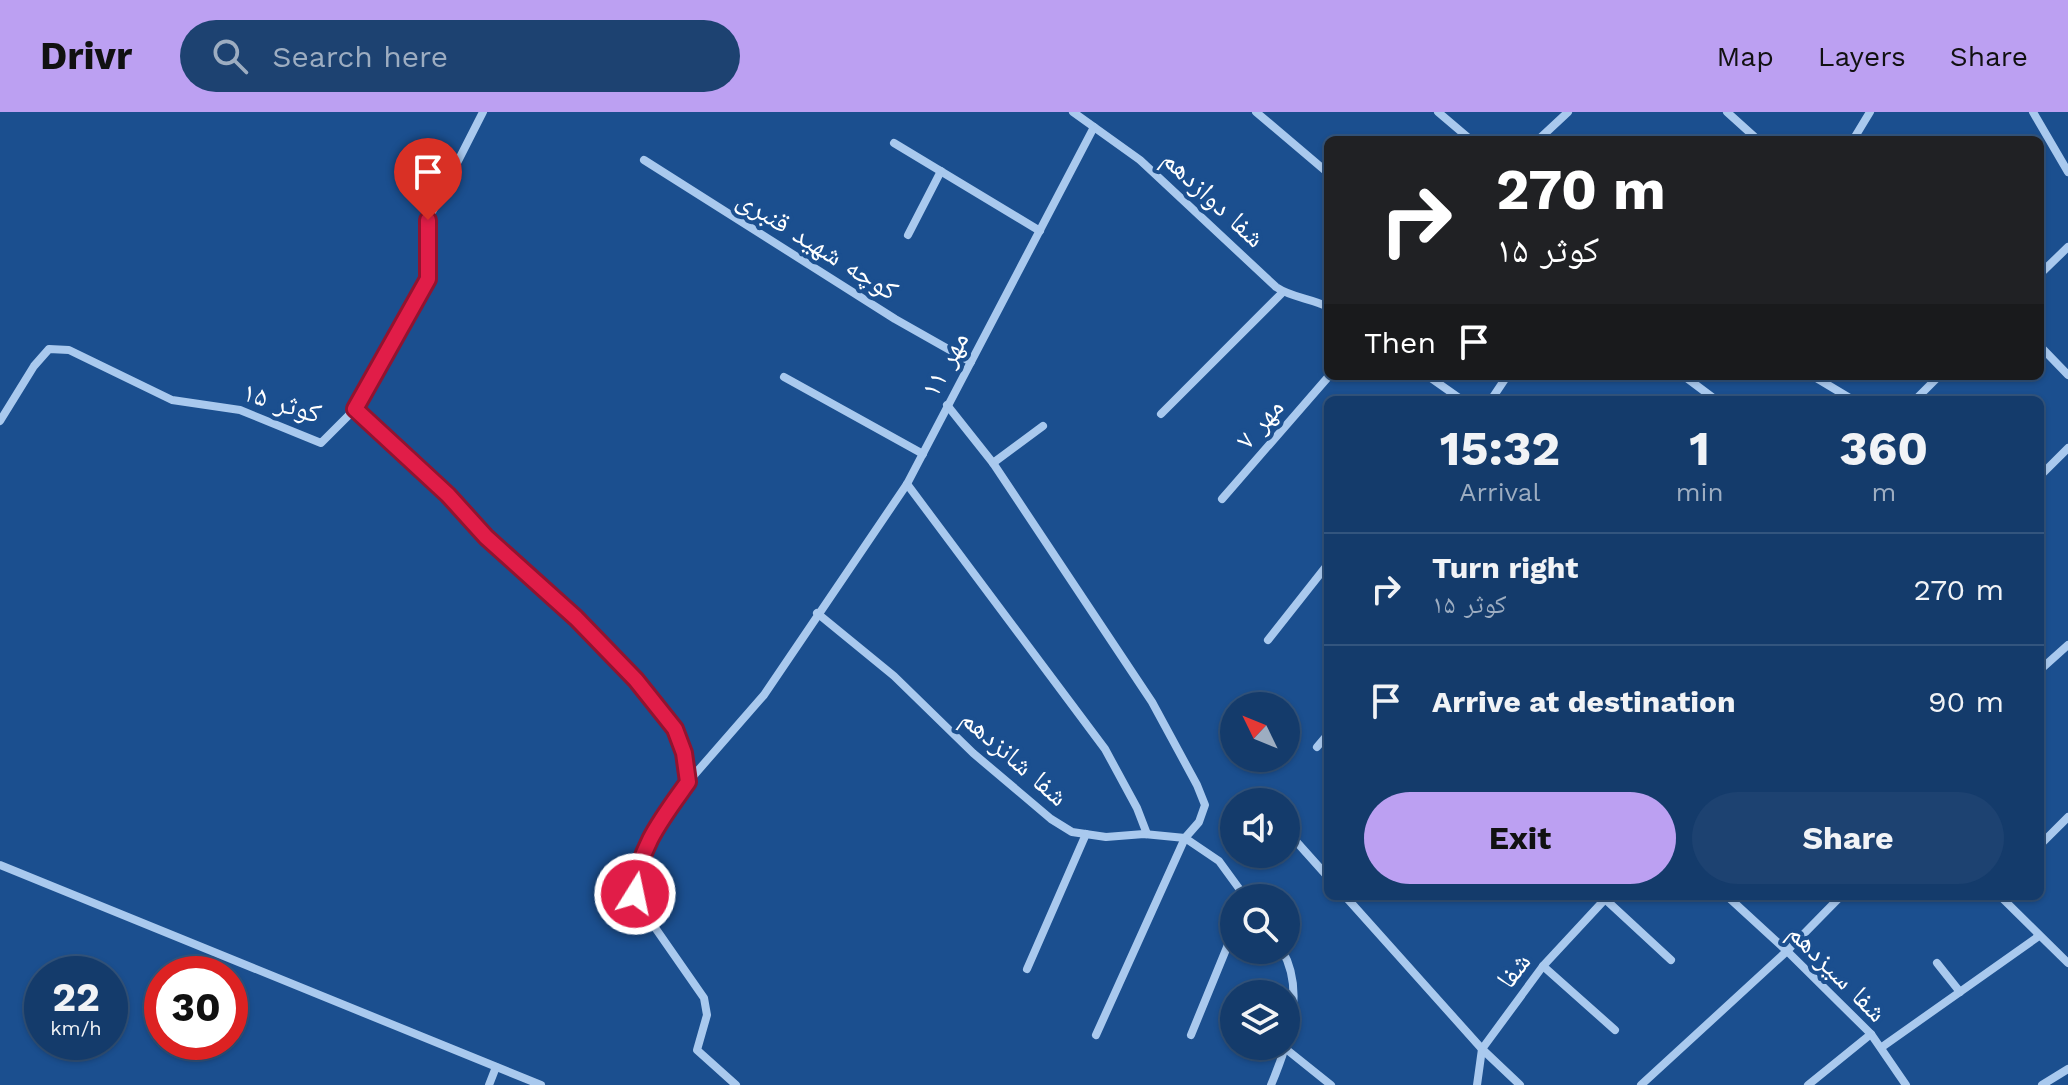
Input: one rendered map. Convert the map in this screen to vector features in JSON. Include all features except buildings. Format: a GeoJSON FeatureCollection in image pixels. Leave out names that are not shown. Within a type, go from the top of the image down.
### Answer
{"type":"FeatureCollection","features":[{"type":"Feature","properties":{"kind":"street","name":"کوثر ۱۵"},"geometry":{"type":"LineString","coordinates":[[0,421],[34,366],[49,349],[69,350],[172,400],[240,410],[321,443],[355,409],[428,279],[428,220],[483,112]]}},
{"type":"Feature","properties":{"kind":"street","name":"شفا دوازدهم"},"geometry":{"type":"LineString","coordinates":[[1073,112],[1140,160],[1283,292],[1324,305]]}},
{"type":"Feature","properties":{"kind":"street"},"geometry":{"type":"LineString","coordinates":[[1256,112],[1324,170]]}},
{"type":"Feature","properties":{"kind":"street"},"geometry":{"type":"LineString","coordinates":[[1438,112],[1466,136]]}},
{"type":"Feature","properties":{"kind":"street"},"geometry":{"type":"LineString","coordinates":[[1542,136],[1568,112]]}},
{"type":"Feature","properties":{"kind":"street"},"geometry":{"type":"LineString","coordinates":[[1727,112],[1754,136]]}},
{"type":"Feature","properties":{"kind":"street"},"geometry":{"type":"LineString","coordinates":[[1855,136],[1870,112]]}},
{"type":"Feature","properties":{"kind":"street"},"geometry":{"type":"LineString","coordinates":[[2033,112],[2068,172]]}},
{"type":"Feature","properties":{"kind":"street","name":"مهر ۱۱"},"geometry":{"type":"LineString","coordinates":[[736,1085],[697,1050],[707,1015],[704,998],[640,906],[635,894],[641,856],[656,826],[688,782],[764,695],[907,484],[1094,127]]}},
{"type":"Feature","properties":{"kind":"street"},"geometry":{"type":"LineString","coordinates":[[894,143],[1040,231]]}},
{"type":"Feature","properties":{"kind":"street","name":"کوچه شهید قنبری"},"geometry":{"type":"LineString","coordinates":[[644,160],[895,319],[971,362]]}},
{"type":"Feature","properties":{"kind":"street"},"geometry":{"type":"LineString","coordinates":[[908,235],[941,171]]}},
{"type":"Feature","properties":{"kind":"street"},"geometry":{"type":"LineString","coordinates":[[2044,270],[2068,247]]}},
{"type":"Feature","properties":{"kind":"street"},"geometry":{"type":"LineString","coordinates":[[1161,414],[1283,292]]}},
{"type":"Feature","properties":{"kind":"street"},"geometry":{"type":"LineString","coordinates":[[2044,350],[2068,375]]}},
{"type":"Feature","properties":{"kind":"street"},"geometry":{"type":"LineString","coordinates":[[784,377],[923,454]]}},
{"type":"Feature","properties":{"kind":"street","name":"مهر ۷"},"geometry":{"type":"LineString","coordinates":[[1222,499],[1326,380]]}},
{"type":"Feature","properties":{"kind":"street"},"geometry":{"type":"LineString","coordinates":[[1434,380],[1456,396]]}},
{"type":"Feature","properties":{"kind":"street"},"geometry":{"type":"LineString","coordinates":[[1689,380],[1711,396]]}},
{"type":"Feature","properties":{"kind":"street"},"geometry":{"type":"LineString","coordinates":[[1820,380],[1846,396]]}},
{"type":"Feature","properties":{"kind":"street"},"geometry":{"type":"LineString","coordinates":[[1919,396],[1933,380]]}},
{"type":"Feature","properties":{"kind":"street"},"geometry":{"type":"LineString","coordinates":[[947,405],[993,463],[1152,702],[1205,805],[1199,822],[1185,838],[1096,1035]]}},
{"type":"Feature","properties":{"kind":"street"},"geometry":{"type":"LineString","coordinates":[[355,409],[448,495],[486,537],[576,618],[636,680],[675,729],[684,753],[688,782]]}},
{"type":"Feature","properties":{"kind":"street"},"geometry":{"type":"LineString","coordinates":[[993,463],[1043,426]]}},
{"type":"Feature","properties":{"kind":"street"},"geometry":{"type":"LineString","coordinates":[[2044,472],[2068,448]]}},
{"type":"Feature","properties":{"kind":"street"},"geometry":{"type":"LineString","coordinates":[[907,484],[1105,749],[1137,808],[1147,834]]}},
{"type":"Feature","properties":{"kind":"street"},"geometry":{"type":"LineString","coordinates":[[1268,640],[1324,569]]}},
{"type":"Feature","properties":{"kind":"street","name":"شفا شانزدهم"},"geometry":{"type":"LineString","coordinates":[[817,613],[894,676],[973,753],[1051,819],[1072,832],[1106,837],[1147,834],[1185,838],[1219,861],[1236,884]]}},
{"type":"Feature","properties":{"kind":"street"},"geometry":{"type":"LineString","coordinates":[[2044,666],[2068,645]]}},
{"type":"Feature","properties":{"kind":"street"},"geometry":{"type":"LineString","coordinates":[[1317,747],[1324,739]]}},
{"type":"Feature","properties":{"kind":"street"},"geometry":{"type":"LineString","coordinates":[[2044,841],[2068,817]]}},
{"type":"Feature","properties":{"kind":"street"},"geometry":{"type":"LineString","coordinates":[[1027,969],[1086,834]]}},
{"type":"Feature","properties":{"kind":"street"},"geometry":{"type":"LineString","coordinates":[[1300,846],[1324,873]]}},
{"type":"Feature","properties":{"kind":"street"},"geometry":{"type":"LineString","coordinates":[[0,865],[541,1085]]}},
{"type":"Feature","properties":{"kind":"street"},"geometry":{"type":"LineString","coordinates":[[1349,900],[1482,1049],[1520,1085]]}},
{"type":"Feature","properties":{"kind":"street","name":"شفا"},"geometry":{"type":"LineString","coordinates":[[1477,1085],[1482,1049],[1543,966],[1605,900]]}},
{"type":"Feature","properties":{"kind":"street"},"geometry":{"type":"LineString","coordinates":[[1609,900],[1671,960]]}},
{"type":"Feature","properties":{"kind":"street","name":"شفا سیزدهم"},"geometry":{"type":"LineString","coordinates":[[1731,900],[1871,1034],[1906,1085]]}},
{"type":"Feature","properties":{"kind":"street"},"geometry":{"type":"LineString","coordinates":[[1641,1085],[1787,951],[1837,900]]}},
{"type":"Feature","properties":{"kind":"street"},"geometry":{"type":"LineString","coordinates":[[2004,900],[2068,963]]}},
{"type":"Feature","properties":{"kind":"street","name":"شفا سیزدهم"},"geometry":{"type":"LineString","coordinates":[[1882,1047],[2039,936]]}},
{"type":"Feature","properties":{"kind":"street"},"geometry":{"type":"LineString","coordinates":[[1937,963],[1960,992]]}},
{"type":"Feature","properties":{"kind":"street"},"geometry":{"type":"LineString","coordinates":[[1191,1035],[1220,964]]}},
{"type":"Feature","properties":{"kind":"street"},"geometry":{"type":"LineString","coordinates":[[1543,966],[1615,1030]]}},
{"type":"Feature","properties":{"kind":"street"},"geometry":{"type":"LineString","coordinates":[[1808,1085],[1871,1034]]}},
{"type":"Feature","properties":{"kind":"street"},"geometry":{"type":"LineString","coordinates":[[1271,1085],[1281,1060]]}},
{"type":"Feature","properties":{"kind":"street"},"geometry":{"type":"LineString","coordinates":[[1300,1060],[1331,1085]]}},
{"type":"Feature","properties":{"kind":"street"},"geometry":{"type":"LineString","coordinates":[[489,1085],[496,1067]]}},
{"type":"Feature","properties":{"kind":"street"},"geometry":{"type":"LineString","coordinates":[[2042,1085],[2068,1069]]}},
{"type":"Feature","properties":{"kind":"route"},"geometry":{"type":"LineString","coordinates":[[428,220],[428,279],[355,409],[448,495],[486,537],[576,618],[636,680],[675,729],[684,753],[688,782],[656,826],[641,856],[635,894]]}}]}
